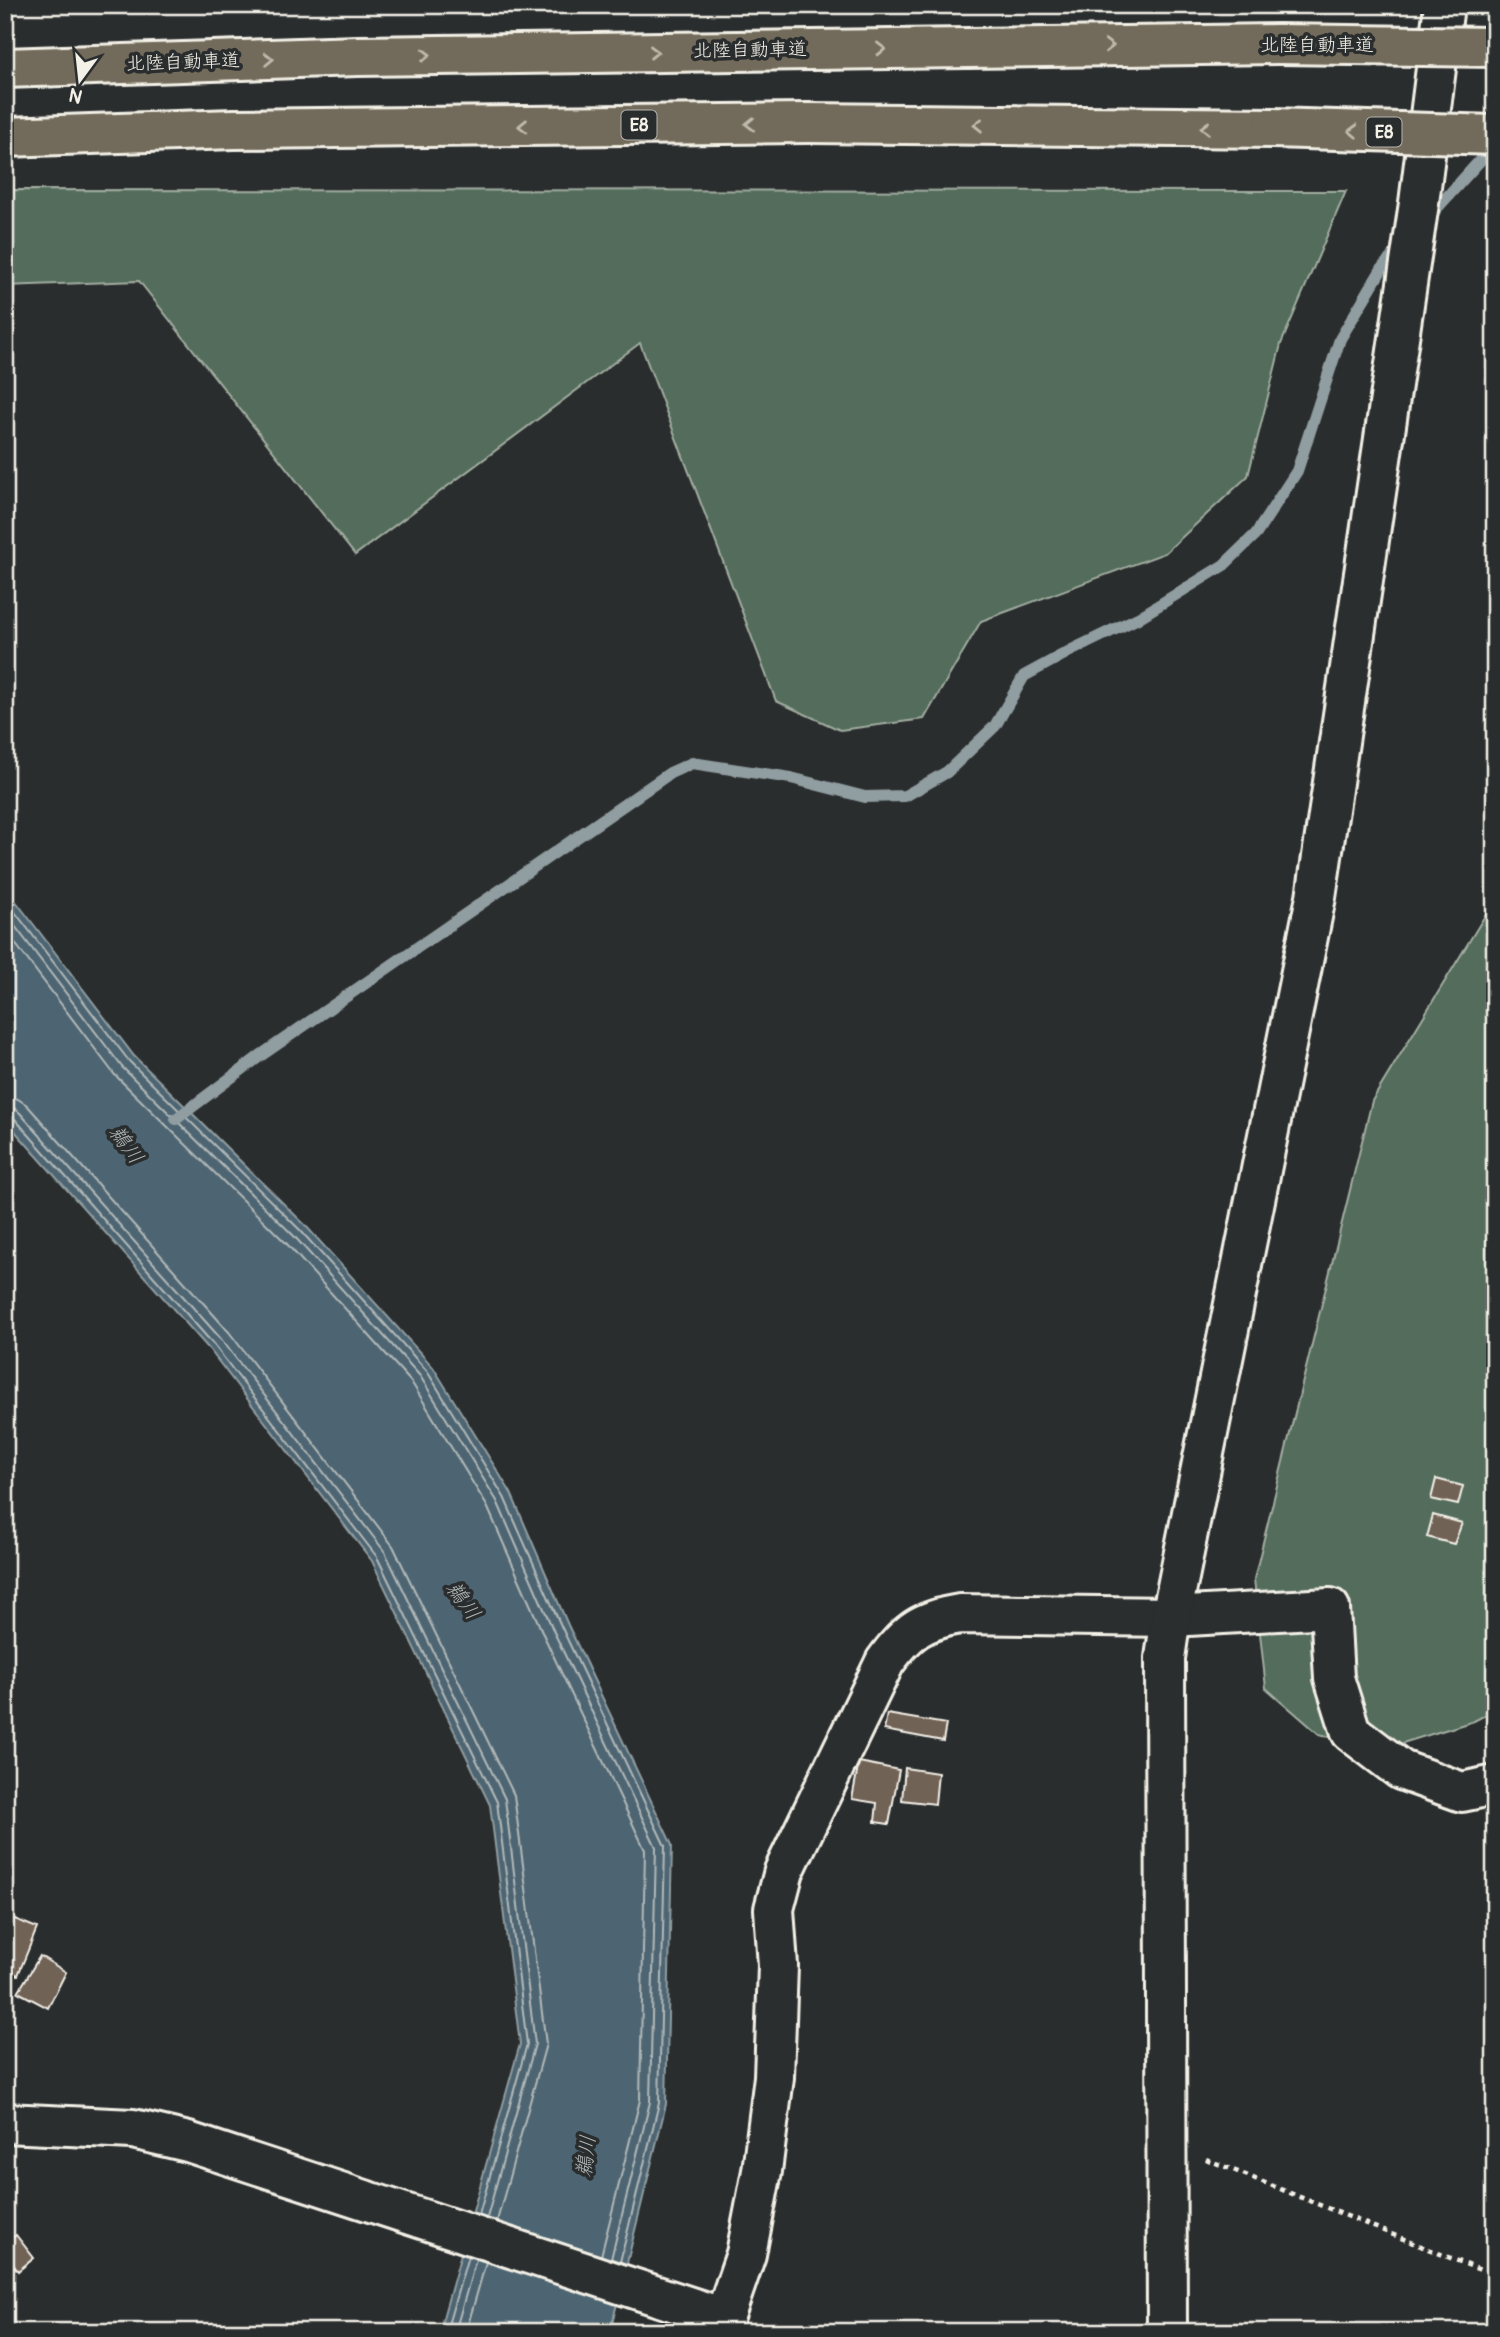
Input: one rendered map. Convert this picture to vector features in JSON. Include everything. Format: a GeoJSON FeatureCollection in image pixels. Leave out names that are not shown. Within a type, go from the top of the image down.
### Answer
{"type":"FeatureCollection","features":[{"type":"Feature","properties":{"kind":"highway","name":"北陸自動車道"},"geometry":{"type":"LineString","coordinates":[[5,68],[358,56],[1278,44],[1495,47]]}},
{"type":"Feature","properties":{"kind":"highway","name":"E8"},"geometry":{"type":"LineString","coordinates":[[5,137],[234,129],[795,123],[1273,128],[1495,135]]}},
{"type":"Feature","properties":{"kind":"street"},"geometry":{"type":"LineString","coordinates":[[1167,2332],[1165,1658],[1316,897],[1419,203],[1444,5]]}},
{"type":"Feature","properties":{"kind":"street"},"geometry":{"type":"LineString","coordinates":[[5,2123],[133,2129],[188,2143],[682,2304],[722,2325],[746,2254],[762,2171],[774,2077],[778,1966],[774,1909],[784,1871],[885,1662],[901,1640],[918,1626],[960,1614],[1171,1617],[1330,1608],[1334,1678],[1351,1732],[1401,1770],[1462,1792],[1495,1785]]}},
{"type":"Feature","properties":{"kind":"path"},"geometry":{"type":"LineString","coordinates":[[1166,2143],[1495,2276]]}},
{"type":"Feature","properties":{"kind":"green space"},"geometry":{"type":"Polygon","coordinates":[[[5,190],[1346,191],[1281,344],[1248,476],[1165,553],[981,621],[924,719],[840,730],[776,701],[640,343],[355,555],[139,281],[5,286],[5,190]]]}},
{"type":"Feature","properties":{"kind":"green space"},"geometry":{"type":"Polygon","coordinates":[[[1495,899],[1495,1710],[1474,1721],[1383,1749],[1319,1734],[1266,1688],[1254,1579],[1372,1101],[1495,899]]]}},
{"type":"Feature","properties":{"kind":"water","name":"鵜川"},"geometry":{"type":"Polygon","coordinates":[[[5,887],[134,1056],[305,1225],[433,1367],[511,1493],[568,1625],[672,1845],[666,2104],[610,2332],[439,2332],[520,2044],[490,1805],[372,1561],[209,1349],[5,1120],[5,887]]]}},
{"type":"Feature","properties":{"kind":"building"},"geometry":{"type":"Polygon","coordinates":[[[1436,1479],[1463,1486],[1458,1505],[1431,1499],[1436,1479]]]}},
{"type":"Feature","properties":{"kind":"building"},"geometry":{"type":"Polygon","coordinates":[[[1433,1515],[1462,1523],[1454,1544],[1427,1537],[1433,1515]]]}},
{"type":"Feature","properties":{"kind":"building"},"geometry":{"type":"Polygon","coordinates":[[[887,1714],[946,1724],[943,1741],[884,1730],[887,1714]]]}},
{"type":"Feature","properties":{"kind":"building"},"geometry":{"type":"Polygon","coordinates":[[[859,1762],[899,1770],[889,1824],[875,1822],[877,1803],[852,1799],[859,1762]]]}},
{"type":"Feature","properties":{"kind":"building"},"geometry":{"type":"Polygon","coordinates":[[[905,1768],[938,1773],[935,1804],[902,1800],[905,1768]]]}},
{"type":"Feature","properties":{"kind":"building"},"geometry":{"type":"Polygon","coordinates":[[[5,1915],[37,1928],[18,1975],[5,1970],[5,1915]]]}},
{"type":"Feature","properties":{"kind":"building"},"geometry":{"type":"Polygon","coordinates":[[[40,1956],[66,1972],[48,2008],[18,1992],[40,1956]]]}},
{"type":"Feature","properties":{"kind":"building"},"geometry":{"type":"Polygon","coordinates":[[[16,2235],[34,2258],[18,2271],[5,2255],[5,2243],[16,2235]]]}},
{"type":"Feature","properties":{"kind":"waterway"},"geometry":{"type":"LineString","coordinates":[[1427,219],[1495,144]]}},
{"type":"Feature","properties":{"kind":"waterway"},"geometry":{"type":"LineString","coordinates":[[176,1119],[260,1056],[670,773],[692,763],[791,778],[865,797],[905,796],[947,772],[995,726],[1024,676],[1138,618],[1224,565],[1256,534],[1297,471],[1340,339],[1383,267],[1402,246]]}}]}
